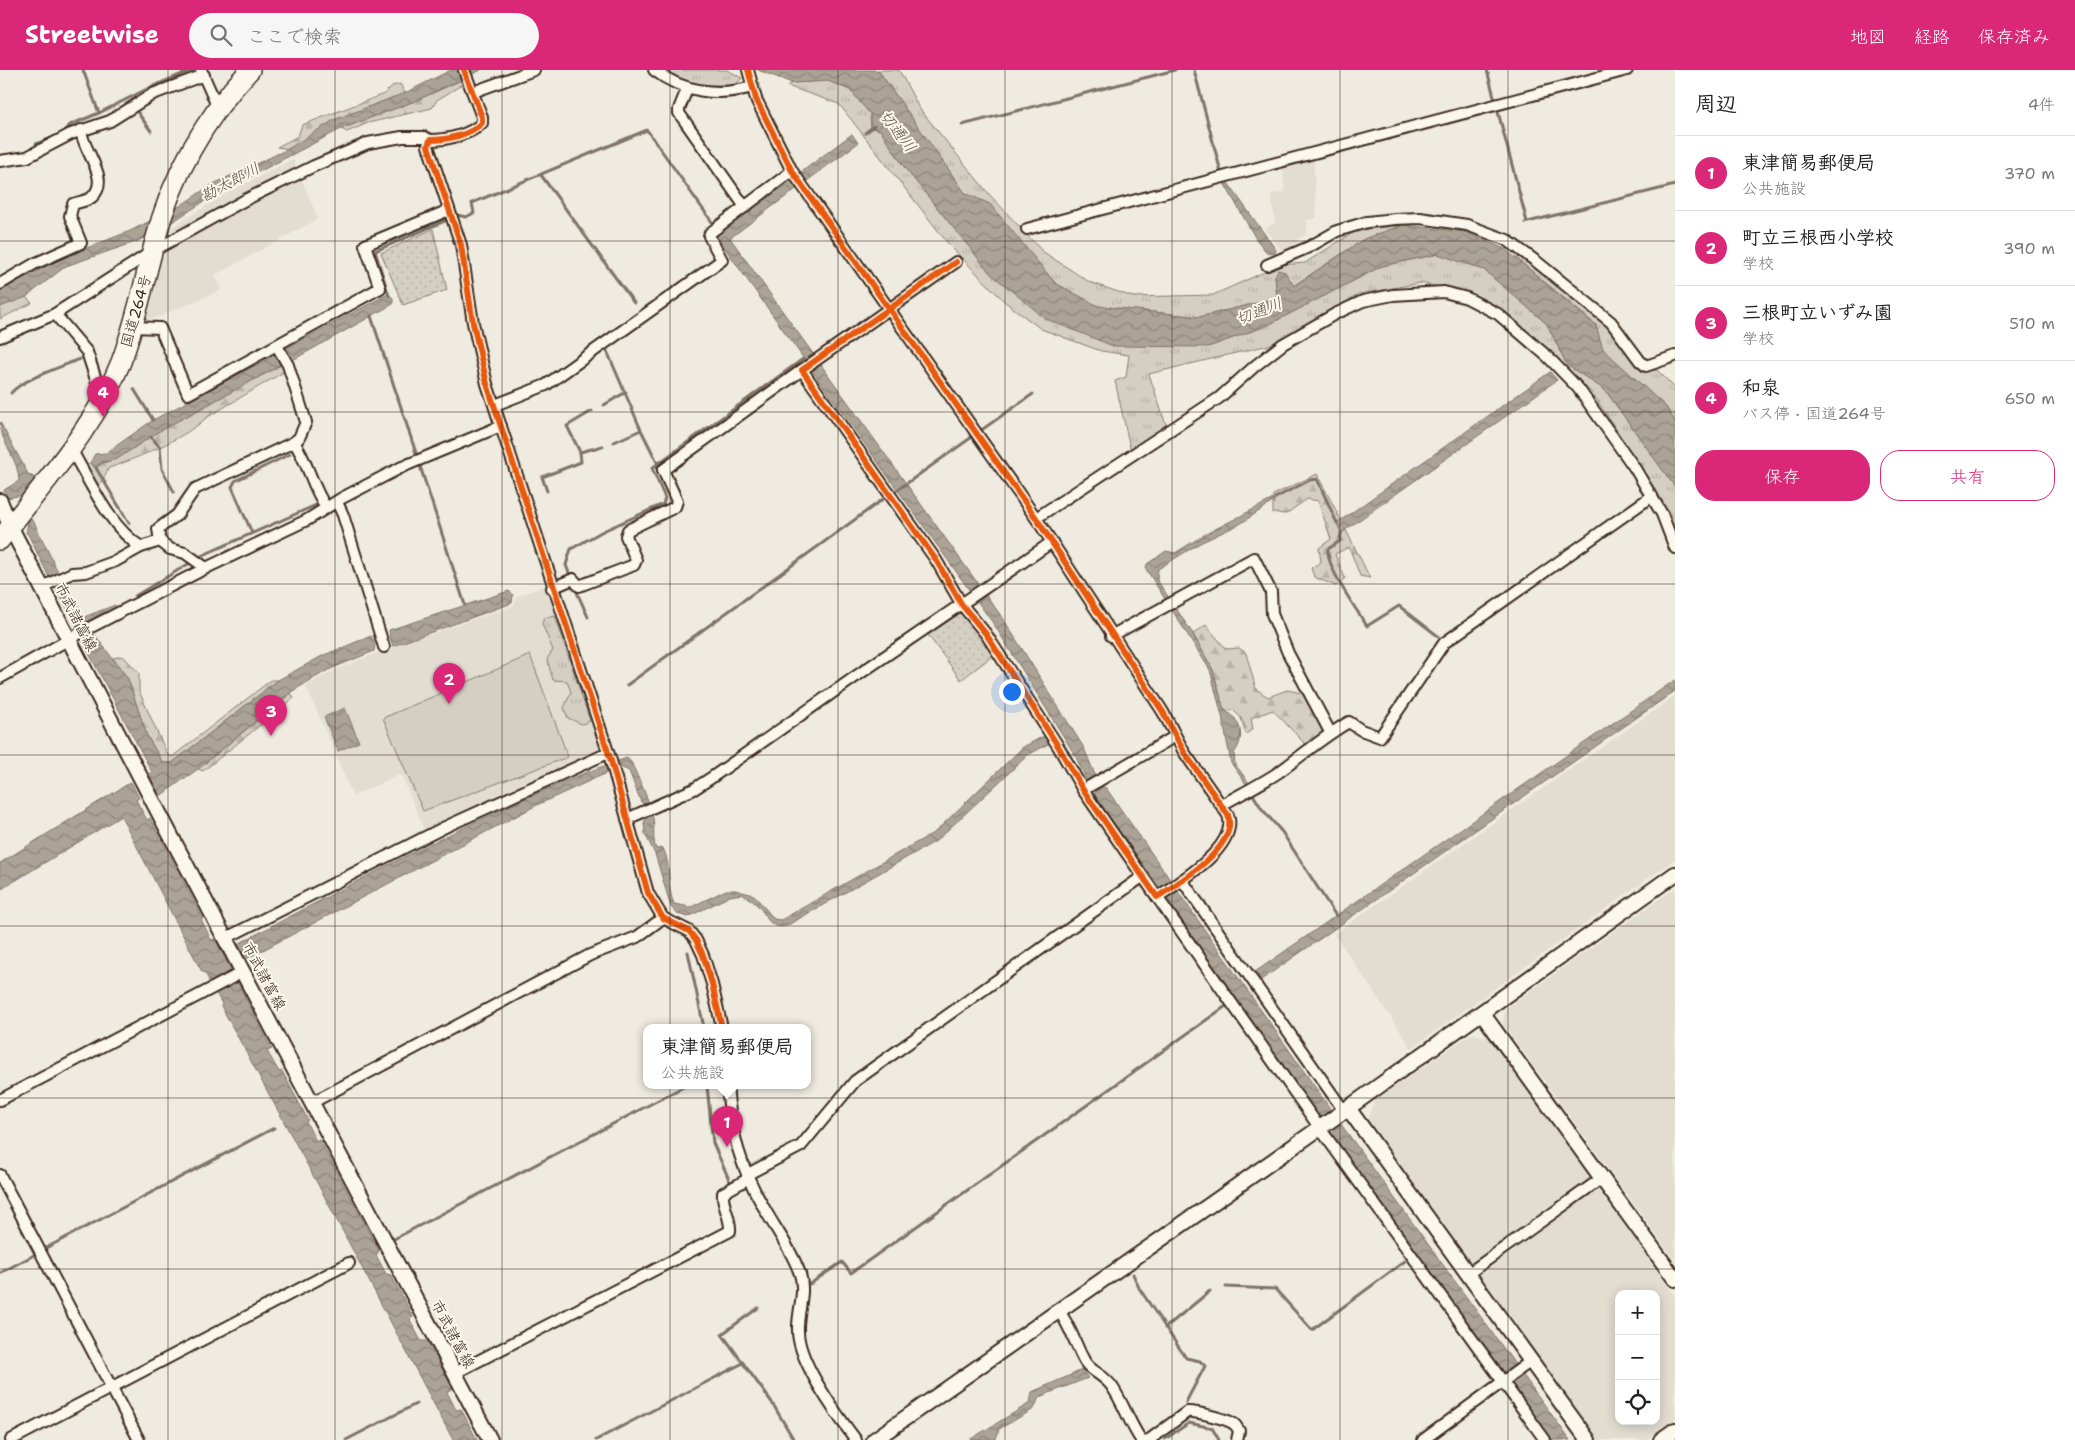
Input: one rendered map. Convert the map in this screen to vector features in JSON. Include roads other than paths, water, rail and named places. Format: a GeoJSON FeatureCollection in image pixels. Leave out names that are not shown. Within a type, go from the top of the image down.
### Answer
{"type":"FeatureCollection","features":[{"type":"Feature","properties":{"kind":"highway","name":"国道264号"},"geometry":{"type":"LineString","coordinates":[[5,533],[71,449],[105,397],[121,362],[133,327],[154,245],[176,181],[218,108],[250,70]]}},
{"type":"Feature","properties":{"kind":"street"},"geometry":{"type":"LineString","coordinates":[[0,336],[55,314],[154,245],[314,166],[368,143],[402,137],[424,137],[430,140],[445,140],[477,128],[482,123],[482,117],[464,70]]}},
{"type":"Feature","properties":{"kind":"street"},"geometry":{"type":"LineString","coordinates":[[473,92],[534,70]]}},
{"type":"Feature","properties":{"kind":"street"},"geometry":{"type":"LineString","coordinates":[[654,70],[687,89],[701,92],[737,92],[750,79],[793,173],[802,187],[1036,518],[1162,712],[1174,737],[1222,805],[1230,822],[1226,836],[1203,863],[1160,895]]}},
{"type":"Feature","properties":{"kind":"street"},"geometry":{"type":"LineString","coordinates":[[1027,229],[1627,70]]}},
{"type":"Feature","properties":{"kind":"street"},"geometry":{"type":"LineString","coordinates":[[0,161],[28,157],[81,130],[110,121],[153,94],[203,73],[218,108]]}},
{"type":"Feature","properties":{"kind":"street"},"geometry":{"type":"LineString","coordinates":[[687,89],[679,109],[679,114],[744,206]]}},
{"type":"Feature","properties":{"kind":"street"},"geometry":{"type":"LineString","coordinates":[[0,284],[34,264],[82,243],[70,216],[73,204],[91,198],[97,188],[98,172],[81,137],[81,130]]}},
{"type":"Feature","properties":{"kind":"street"},"geometry":{"type":"LineString","coordinates":[[430,140],[428,146],[461,245],[472,323],[487,384],[552,588],[614,772],[648,893],[663,918],[689,931],[696,940],[712,984],[721,1024]]}},
{"type":"Feature","properties":{"kind":"street"},"geometry":{"type":"LineString","coordinates":[[495,405],[546,385],[722,260],[709,236],[710,233],[744,206],[793,173]]}},
{"type":"Feature","properties":{"kind":"street"},"geometry":{"type":"LineString","coordinates":[[133,327],[160,328],[188,394],[380,288],[364,246],[449,210]]}},
{"type":"Feature","properties":{"kind":"street"},"geometry":{"type":"LineString","coordinates":[[1267,265],[1310,247],[1337,231],[1367,222],[1395,218],[1420,218],[1467,225],[1507,240],[1537,262],[1611,322],[1640,361],[1646,366],[1675,356]]}},
{"type":"Feature","properties":{"kind":"street"},"geometry":{"type":"LineString","coordinates":[[552,588],[573,579],[579,586],[634,565],[636,560],[626,536],[628,530],[675,507],[676,501],[663,470],[956,262]]}},
{"type":"Feature","properties":{"kind":"street"},"geometry":{"type":"LineString","coordinates":[[1036,518],[1219,398],[1255,366],[1284,344],[1335,314],[1371,300],[1393,295],[1444,292],[1467,298],[1498,314],[1548,357],[1578,388],[1634,467],[1652,496],[1662,514],[1675,548]]}},
{"type":"Feature","properties":{"kind":"street"},"geometry":{"type":"LineString","coordinates":[[55,314],[87,352],[99,389],[105,397]]}},
{"type":"Feature","properties":{"kind":"street"},"geometry":{"type":"LineString","coordinates":[[206,568],[185,553],[170,550],[160,541],[158,529],[177,515],[195,489],[299,438],[306,422],[288,365],[277,346]]}},
{"type":"Feature","properties":{"kind":"street"},"geometry":{"type":"LineString","coordinates":[[804,369],[936,560],[962,605],[986,634],[1058,746],[1091,786],[1142,877],[1160,895],[1319,1127],[1505,1381],[1545,1440]]}},
{"type":"Feature","properties":{"kind":"street"},"geometry":{"type":"LineString","coordinates":[[0,678],[91,627],[206,568],[307,520],[326,507],[411,463],[501,426]]}},
{"type":"Feature","properties":{"kind":"street"},"geometry":{"type":"LineString","coordinates":[[294,442],[301,453],[318,495],[326,507]]}},
{"type":"Feature","properties":{"kind":"street"},"geometry":{"type":"LineString","coordinates":[[71,449],[108,512],[130,540],[140,547]]}},
{"type":"Feature","properties":{"kind":"street"},"geometry":{"type":"LineString","coordinates":[[1222,805],[1277,773],[1314,747],[1330,732],[1349,722],[1361,730],[1380,737],[1413,691],[1438,649],[1444,643],[1652,496]]}},
{"type":"Feature","properties":{"kind":"street","name":"市武諸富線"},"geometry":{"type":"LineString","coordinates":[[0,501],[5,533],[52,582],[74,636],[226,938],[240,973],[313,1102],[490,1440]]}},
{"type":"Feature","properties":{"kind":"street"},"geometry":{"type":"LineString","coordinates":[[336,502],[343,515],[384,647]]}},
{"type":"Feature","properties":{"kind":"street"},"geometry":{"type":"LineString","coordinates":[[52,582],[72,573],[86,572],[116,561],[140,547],[160,541]]}},
{"type":"Feature","properties":{"kind":"street"},"geometry":{"type":"LineString","coordinates":[[627,818],[694,789],[712,778],[856,676],[1052,542]]}},
{"type":"Feature","properties":{"kind":"street"},"geometry":{"type":"LineString","coordinates":[[1111,636],[1254,558],[1271,592],[1272,614],[1288,653],[1330,732]]}},
{"type":"Feature","properties":{"kind":"street"},"geometry":{"type":"LineString","coordinates":[[1091,786],[1174,737]]}},
{"type":"Feature","properties":{"kind":"street"},"geometry":{"type":"LineString","coordinates":[[226,938],[445,827],[609,757]]}},
{"type":"Feature","properties":{"kind":"street"},"geometry":{"type":"LineString","coordinates":[[874,1440],[1344,1111],[1675,874]]}},
{"type":"Feature","properties":{"kind":"street"},"geometry":{"type":"LineString","coordinates":[[455,1373],[730,1231],[731,1221],[722,1200],[723,1193],[746,1180],[748,1174],[801,1146],[855,1081],[1142,877]]}},
{"type":"Feature","properties":{"kind":"street"},"geometry":{"type":"LineString","coordinates":[[1178,883],[1344,1111],[1469,1273],[1528,1364],[1588,1440]]}},
{"type":"Feature","properties":{"kind":"street"},"geometry":{"type":"LineString","coordinates":[[313,1102],[590,955],[637,937],[663,918]]}},
{"type":"Feature","properties":{"kind":"street"},"geometry":{"type":"LineString","coordinates":[[0,1100],[240,973]]}},
{"type":"Feature","properties":{"kind":"street"},"geometry":{"type":"LineString","coordinates":[[1482,1013],[1675,1279]]}},
{"type":"Feature","properties":{"kind":"street"},"geometry":{"type":"LineString","coordinates":[[727,1089],[732,1129],[736,1145],[763,1207],[785,1240],[800,1275],[802,1294],[798,1330],[799,1344],[811,1370],[837,1415],[856,1440]]}},
{"type":"Feature","properties":{"kind":"street"},"geometry":{"type":"LineString","coordinates":[[0,1175],[139,1440]]}},
{"type":"Feature","properties":{"kind":"street"},"geometry":{"type":"LineString","coordinates":[[1469,1273],[1602,1178]]}},
{"type":"Feature","properties":{"kind":"street"},"geometry":{"type":"LineString","coordinates":[[11,1440],[349,1263]]}},
{"type":"Feature","properties":{"kind":"street"},"geometry":{"type":"LineString","coordinates":[[1058,1310],[1066,1320],[1086,1363],[1091,1369],[1103,1376],[1113,1388],[1141,1440]]}},
{"type":"Feature","properties":{"kind":"street"},"geometry":{"type":"LineString","coordinates":[[1423,1440],[1528,1364]]}},
{"type":"Feature","properties":{"kind":"street"},"geometry":{"type":"LineString","coordinates":[[1149,1440],[1187,1412],[1192,1411],[1218,1419],[1225,1419],[1234,1424],[1239,1431],[1237,1440]]}},
{"type":"Feature","properties":{"kind":"street"},"geometry":{"type":"LineString","coordinates":[[1661,1440],[1675,1430]]}},
{"type":"Feature","properties":{"kind":"water","name":"勘太郎川"},"geometry":{"type":"Polygon","coordinates":[[[451,70],[481,70],[415,101],[341,129],[211,197],[166,226],[138,241],[66,266],[26,297],[0,307],[0,290],[64,257],[130,231],[180,206],[211,185],[288,149],[334,120],[405,93],[451,70]]]}},
{"type":"Feature","properties":{"kind":"water","name":"切通川"},"geometry":{"type":"Polygon","coordinates":[[[758,70],[878,70],[965,193],[990,204],[1055,283],[1098,306],[1199,317],[1277,298],[1275,276],[1278,270],[1285,272],[1294,286],[1364,239],[1403,225],[1465,232],[1505,249],[1596,326],[1603,349],[1666,407],[1675,422],[1675,487],[1605,390],[1567,365],[1547,324],[1484,270],[1438,254],[1382,266],[1266,326],[1208,347],[1113,346],[1046,319],[991,274],[905,168],[880,130],[871,128],[870,114],[850,90],[828,81],[792,83],[758,70]]]}},
{"type":"Feature","properties":{"kind":"water"},"geometry":{"type":"Polygon","coordinates":[[[852,134],[858,143],[730,238],[1004,620],[1084,748],[1099,785],[1106,788],[1171,881],[1169,883],[1176,889],[1343,1127],[1570,1440],[1553,1440],[1330,1133],[1165,896],[1163,888],[1160,889],[1095,796],[1095,787],[1086,779],[1075,755],[995,626],[716,236],[852,134]]]}},
{"type":"Feature","properties":{"kind":"water"},"geometry":{"type":"Polygon","coordinates":[[[1224,183],[1228,183],[1276,250],[1275,253],[1268,254],[1256,239],[1224,183]]]}},
{"type":"Feature","properties":{"kind":"water"},"geometry":{"type":"Polygon","coordinates":[[[388,294],[393,298],[393,304],[291,361],[287,356],[285,349],[388,294]]]}},
{"type":"Feature","properties":{"kind":"water"},"geometry":{"type":"Polygon","coordinates":[[[277,354],[281,365],[161,430],[117,459],[102,463],[96,468],[90,463],[95,454],[106,453],[153,420],[277,354]]]}},
{"type":"Feature","properties":{"kind":"water"},"geometry":{"type":"Polygon","coordinates":[[[1550,372],[1557,380],[1341,533],[1337,523],[1550,372]]]}},
{"type":"Feature","properties":{"kind":"water"},"geometry":{"type":"Polygon","coordinates":[[[0,422],[28,474],[37,479],[26,487],[23,495],[7,498],[4,490],[19,481],[16,465],[3,437],[0,422]]]}},
{"type":"Feature","properties":{"kind":"water"},"geometry":{"type":"Polygon","coordinates":[[[1275,498],[1274,501],[1240,524],[1200,543],[1158,569],[1157,580],[1193,634],[1213,670],[1224,710],[1238,723],[1241,735],[1238,747],[1234,753],[1235,764],[1249,783],[1246,784],[1231,763],[1222,716],[1210,670],[1146,569],[1147,564],[1166,551],[1175,553],[1204,535],[1275,498]]]}},
{"type":"Feature","properties":{"kind":"water"},"geometry":{"type":"Polygon","coordinates":[[[31,519],[58,572],[56,576],[62,585],[66,585],[84,617],[115,605],[117,607],[86,622],[90,633],[95,635],[128,679],[147,736],[163,763],[172,763],[278,680],[324,655],[371,636],[375,643],[374,651],[328,670],[291,692],[198,769],[160,796],[148,775],[152,772],[82,640],[85,637],[76,625],[56,588],[58,587],[53,577],[49,577],[26,533],[31,519]]]}},
{"type":"Feature","properties":{"kind":"water"},"geometry":{"type":"Polygon","coordinates":[[[509,591],[513,595],[512,603],[393,646],[389,630],[509,591]]]}},
{"type":"Feature","properties":{"kind":"water"},"geometry":{"type":"Polygon","coordinates":[[[1675,680],[1675,691],[1261,980],[1255,972],[1675,680]]]}},
{"type":"Feature","properties":{"kind":"water"},"geometry":{"type":"Polygon","coordinates":[[[345,708],[359,742],[338,751],[324,717],[345,708]]]}},
{"type":"Feature","properties":{"kind":"water"},"geometry":{"type":"Polygon","coordinates":[[[1046,735],[1050,743],[1028,755],[936,841],[786,926],[771,923],[756,904],[742,894],[730,896],[688,917],[677,914],[671,907],[655,854],[645,834],[644,823],[647,816],[644,804],[641,802],[629,771],[620,767],[537,805],[246,959],[238,944],[369,875],[468,826],[563,782],[627,758],[631,762],[649,803],[653,818],[656,849],[663,848],[666,855],[670,890],[674,904],[691,907],[726,890],[735,890],[754,895],[774,919],[781,920],[935,832],[1023,747],[1046,735]]]}},
{"type":"Feature","properties":{"kind":"water"},"geometry":{"type":"Polygon","coordinates":[[[131,782],[139,798],[136,800],[147,820],[150,818],[203,918],[201,919],[211,940],[215,939],[272,1049],[267,1051],[279,1072],[282,1071],[308,1120],[306,1122],[316,1141],[320,1140],[379,1251],[376,1255],[386,1274],[391,1275],[413,1317],[410,1320],[421,1341],[428,1341],[452,1388],[447,1392],[456,1410],[461,1409],[477,1440],[453,1440],[221,1006],[222,1004],[205,973],[202,972],[121,816],[0,890],[0,863],[131,782]]]}},
{"type":"Feature","properties":{"kind":"water"},"geometry":{"type":"Polygon","coordinates":[[[1082,1370],[1088,1378],[1039,1397],[1034,1409],[999,1429],[996,1439],[969,1440],[1030,1403],[1032,1392],[1082,1370]]]}},
{"type":"Feature","properties":{"kind":"waterway"},"geometry":{"type":"LineString","coordinates":[[36,144],[62,134],[70,125],[99,113],[83,70]]}},
{"type":"Feature","properties":{"kind":"waterway"},"geometry":{"type":"LineString","coordinates":[[99,113],[149,88],[192,70]]}},
{"type":"Feature","properties":{"kind":"waterway"},"geometry":{"type":"LineString","coordinates":[[962,125],[1175,70]]}},
{"type":"Feature","properties":{"kind":"waterway"},"geometry":{"type":"LineString","coordinates":[[1194,70],[1222,176]]}},
{"type":"Feature","properties":{"kind":"waterway"},"geometry":{"type":"LineString","coordinates":[[1487,70],[1527,222],[1525,223]]}},
{"type":"Feature","properties":{"kind":"waterway"},"geometry":{"type":"LineString","coordinates":[[138,113],[151,131]]}},
{"type":"Feature","properties":{"kind":"waterway","name":"切通川"},"geometry":{"type":"LineString","coordinates":[[865,133],[874,126]]}},
{"type":"Feature","properties":{"kind":"waterway"},"geometry":{"type":"LineString","coordinates":[[457,215],[466,217],[474,213],[472,203],[647,130],[712,222]]}},
{"type":"Feature","properties":{"kind":"waterway"},"geometry":{"type":"LineString","coordinates":[[541,175],[634,303]]}},
{"type":"Feature","properties":{"kind":"waterway"},"geometry":{"type":"LineString","coordinates":[[1528,222],[1675,185]]}},
{"type":"Feature","properties":{"kind":"waterway"},"geometry":{"type":"LineString","coordinates":[[389,296],[375,251],[447,220]]}},
{"type":"Feature","properties":{"kind":"waterway"},"geometry":{"type":"LineString","coordinates":[[371,316],[416,453]]}},
{"type":"Feature","properties":{"kind":"waterway"},"geometry":{"type":"LineString","coordinates":[[607,351],[641,430],[658,464]]}},
{"type":"Feature","properties":{"kind":"waterway"},"geometry":{"type":"LineString","coordinates":[[11,393],[33,378],[80,359]]}},
{"type":"Feature","properties":{"kind":"waterway"},"geometry":{"type":"LineString","coordinates":[[569,573],[566,565],[571,549],[603,531],[663,504],[665,498],[652,468],[803,359]]}},
{"type":"Feature","properties":{"kind":"waterway"},"geometry":{"type":"LineString","coordinates":[[134,389],[153,420]]}},
{"type":"Feature","properties":{"kind":"waterway"},"geometry":{"type":"LineString","coordinates":[[604,405],[626,392]]}},
{"type":"Feature","properties":{"kind":"waterway"},"geometry":{"type":"LineString","coordinates":[[980,431],[1033,394]]}},
{"type":"Feature","properties":{"kind":"waterway"},"geometry":{"type":"LineString","coordinates":[[547,491],[542,477],[581,462],[580,452],[567,426],[592,411]]}},
{"type":"Feature","properties":{"kind":"waterway"},"geometry":{"type":"LineString","coordinates":[[614,442],[641,430]]}},
{"type":"Feature","properties":{"kind":"waterway"},"geometry":{"type":"LineString","coordinates":[[151,437],[160,447],[162,469],[174,492]]}},
{"type":"Feature","properties":{"kind":"waterway"},"geometry":{"type":"LineString","coordinates":[[893,493],[972,437]]}},
{"type":"Feature","properties":{"kind":"waterway"},"geometry":{"type":"LineString","coordinates":[[580,452],[603,446]]}},
{"type":"Feature","properties":{"kind":"waterway"},"geometry":{"type":"LineString","coordinates":[[252,533],[232,487],[235,481],[290,454]]}},
{"type":"Feature","properties":{"kind":"waterway"},"geometry":{"type":"LineString","coordinates":[[420,466],[465,605]]}},
{"type":"Feature","properties":{"kind":"waterway"},"geometry":{"type":"LineString","coordinates":[[96,468],[129,523]]}},
{"type":"Feature","properties":{"kind":"waterway"},"geometry":{"type":"LineString","coordinates":[[1275,498],[1310,480],[1317,479],[1337,523]]}},
{"type":"Feature","properties":{"kind":"waterway"},"geometry":{"type":"LineString","coordinates":[[627,685],[886,497]]}},
{"type":"Feature","properties":{"kind":"waterway"},"geometry":{"type":"LineString","coordinates":[[201,556],[316,505]]}},
{"type":"Feature","properties":{"kind":"waterway"},"geometry":{"type":"LineString","coordinates":[[1341,533],[1340,541],[1328,549],[1329,557],[1343,588],[1367,626],[1399,606],[1438,636]]}},
{"type":"Feature","properties":{"kind":"waterway"},"geometry":{"type":"LineString","coordinates":[[135,596],[190,563]]}},
{"type":"Feature","properties":{"kind":"waterway"},"geometry":{"type":"LineString","coordinates":[[575,588],[588,617]]}},
{"type":"Feature","properties":{"kind":"waterway"},"geometry":{"type":"LineString","coordinates":[[1252,793],[1262,809],[1282,832],[1336,916]]}},
{"type":"Feature","properties":{"kind":"waterway"},"geometry":{"type":"LineString","coordinates":[[688,952],[703,1024]]}},
{"type":"Feature","properties":{"kind":"waterway"},"geometry":{"type":"LineString","coordinates":[[810,1284],[842,1262],[851,1273],[1226,1006]]}},
{"type":"Feature","properties":{"kind":"waterway"},"geometry":{"type":"LineString","coordinates":[[394,1239],[679,1089]]}},
{"type":"Feature","properties":{"kind":"waterway"},"geometry":{"type":"LineString","coordinates":[[707,1089],[713,1143],[731,1184]]}},
{"type":"Feature","properties":{"kind":"waterway"},"geometry":{"type":"LineString","coordinates":[[46,1248],[274,1128]]}},
{"type":"Feature","properties":{"kind":"waterway"},"geometry":{"type":"LineString","coordinates":[[0,1273],[36,1254]]}},
{"type":"Feature","properties":{"kind":"waterway"},"geometry":{"type":"LineString","coordinates":[[1226,1287],[1275,1289],[1312,1330],[1405,1261]]}},
{"type":"Feature","properties":{"kind":"waterway"},"geometry":{"type":"LineString","coordinates":[[1133,1274],[1139,1288],[1186,1358],[1200,1361],[1205,1366],[1186,1402]]}},
{"type":"Feature","properties":{"kind":"waterway"},"geometry":{"type":"LineString","coordinates":[[1165,1328],[1210,1291]]}},
{"type":"Feature","properties":{"kind":"waterway"},"geometry":{"type":"LineString","coordinates":[[596,1440],[743,1363],[722,1334],[758,1308]]}},
{"type":"Feature","properties":{"kind":"waterway"},"geometry":{"type":"LineString","coordinates":[[743,1363],[771,1401],[794,1440]]}},
{"type":"Feature","properties":{"kind":"waterway"},"geometry":{"type":"LineString","coordinates":[[346,1440],[416,1404]]}},
{"type":"Feature","properties":{"kind":"waterway"},"geometry":{"type":"LineString","coordinates":[[1165,1439],[1189,1423],[1212,1428],[1219,1440]]}},
{"type":"Feature","properties":{"kind":"place","name":"和泉"},"geometry":{"type":"Point","coordinates":[103,417]}},
{"type":"Feature","properties":{"kind":"place","name":"町立三根西小学校"},"geometry":{"type":"Point","coordinates":[449,704]}},
{"type":"Feature","properties":{"kind":"place","name":"三根町立いずみ園"},"geometry":{"type":"Point","coordinates":[271,736]}},
{"type":"Feature","properties":{"kind":"place","name":"東津簡易郵便局"},"geometry":{"type":"Point","coordinates":[727,1147]}}]}
